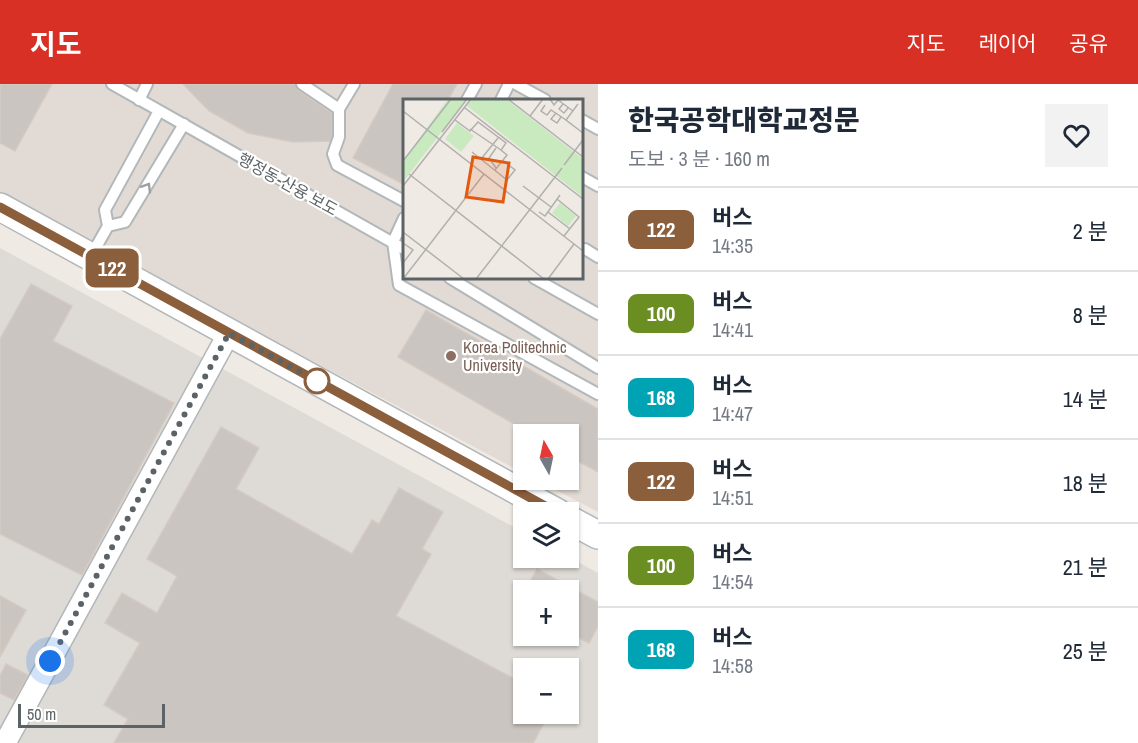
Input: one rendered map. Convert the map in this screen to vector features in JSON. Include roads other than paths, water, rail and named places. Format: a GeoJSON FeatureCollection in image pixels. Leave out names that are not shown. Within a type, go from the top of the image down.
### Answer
{"type":"FeatureCollection","features":[{"type":"Feature","properties":{"kind":"street"},"geometry":{"type":"LineString","coordinates":[[0,207],[538,502]]}},
{"type":"Feature","properties":{"kind":"street"},"geometry":{"type":"LineString","coordinates":[[5,743],[229,333]]}},
{"type":"Feature","properties":{"kind":"street"},"geometry":{"type":"LineString","coordinates":[[579,525],[598,535]]}},
{"type":"Feature","properties":{"kind":"lane","name":"행정동-산융 보도"},"geometry":{"type":"LineString","coordinates":[[112,84],[403,248]]}},
{"type":"Feature","properties":{"kind":"lane"},"geometry":{"type":"LineString","coordinates":[[139,100],[147,84]]}},
{"type":"Feature","properties":{"kind":"lane"},"geometry":{"type":"LineString","coordinates":[[302,84],[339,109]]}},
{"type":"Feature","properties":{"kind":"lane"},"geometry":{"type":"LineString","coordinates":[[354,84],[339,109],[339,138],[333,154],[337,165],[403,200]]}},
{"type":"Feature","properties":{"kind":"lane"},"geometry":{"type":"LineString","coordinates":[[468,99],[476,84]]}},
{"type":"Feature","properties":{"kind":"lane"},"geometry":{"type":"LineString","coordinates":[[502,99],[509,84]]}},
{"type":"Feature","properties":{"kind":"lane"},"geometry":{"type":"LineString","coordinates":[[516,84],[544,99]]}},
{"type":"Feature","properties":{"kind":"lane"},"geometry":{"type":"LineString","coordinates":[[91,256],[108,225],[105,210],[159,111]]}},
{"type":"Feature","properties":{"kind":"lane"},"geometry":{"type":"LineString","coordinates":[[583,121],[598,129]]}},
{"type":"Feature","properties":{"kind":"lane"},"geometry":{"type":"LineString","coordinates":[[108,225],[125,222],[184,124]]}},
{"type":"Feature","properties":{"kind":"lane"},"geometry":{"type":"LineString","coordinates":[[583,178],[598,186]]}},
{"type":"Feature","properties":{"kind":"lane"},"geometry":{"type":"LineString","coordinates":[[403,222],[393,242],[399,285],[598,394]]}},
{"type":"Feature","properties":{"kind":"lane"},"geometry":{"type":"LineString","coordinates":[[585,249],[598,257]]}},
{"type":"Feature","properties":{"kind":"lane"},"geometry":{"type":"LineString","coordinates":[[452,279],[598,368]]}},
{"type":"Feature","properties":{"kind":"lane"},"geometry":{"type":"LineString","coordinates":[[536,279],[598,314]]}},
{"type":"Feature","properties":{"kind":"place","name":"Korea Politechnic University"},"geometry":{"type":"Point","coordinates":[451,356]}}]}
